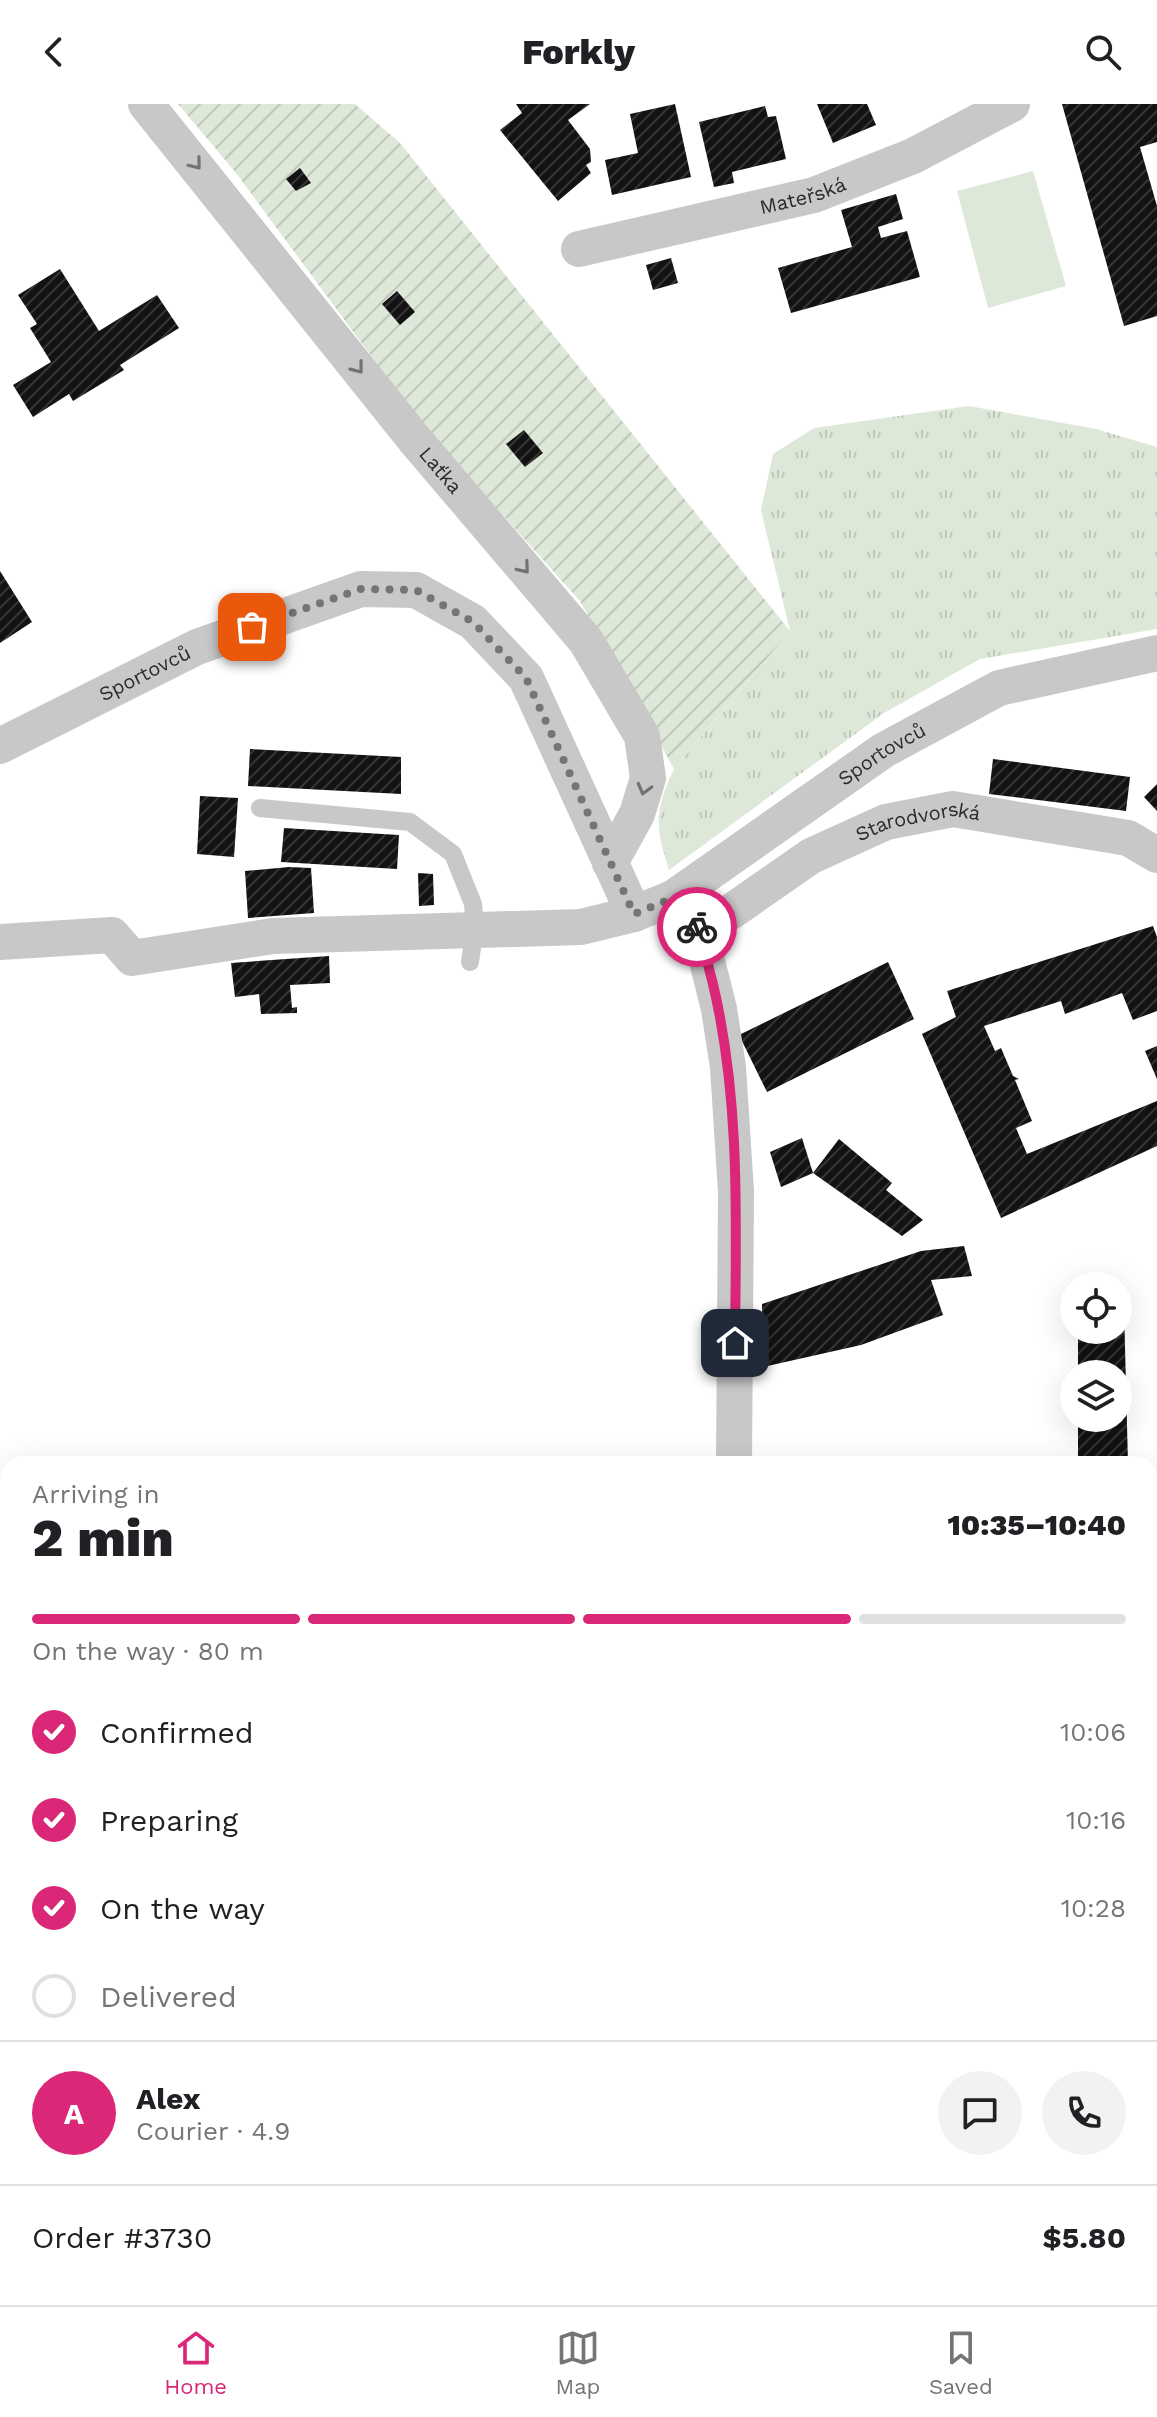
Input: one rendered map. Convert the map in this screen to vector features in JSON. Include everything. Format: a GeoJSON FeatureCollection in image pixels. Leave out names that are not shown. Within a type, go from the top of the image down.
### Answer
{"type":"FeatureCollection","features":[{"type":"Feature","properties":{"kind":"street","name":"Laťka"},"geometry":{"type":"LineString","coordinates":[[146,104],[415,440],[586,641],[642,736],[648,778],[637,814],[610,863]]}},
{"type":"Feature","properties":{"kind":"street","name":"Mateřská"},"geometry":{"type":"LineString","coordinates":[[579,249],[814,195],[913,156],[1012,104]]}},
{"type":"Feature","properties":{"kind":"street","name":"Sportovců"},"geometry":{"type":"LineString","coordinates":[[0,746],[197,647],[361,589],[416,590],[473,622],[526,678],[634,914]]}},
{"type":"Feature","properties":{"kind":"street","name":"Sportovců"},"geometry":{"type":"LineString","coordinates":[[0,942],[112,935],[132,958],[273,936],[472,945],[581,927],[634,914],[673,898],[884,750],[999,688],[1157,653]]}},
{"type":"Feature","properties":{"kind":"street","name":"Starodvorská"},"geometry":{"type":"LineString","coordinates":[[699,929],[732,911],[811,856],[886,822],[953,809],[1128,838],[1157,855]]}},
{"type":"Feature","properties":{"kind":"street"},"geometry":{"type":"LineString","coordinates":[[673,898],[699,929],[719,1009],[728,1067],[735,1176],[734,1456]]}},
{"type":"Feature","properties":{"kind":"lane"},"geometry":{"type":"LineString","coordinates":[[260,808],[410,822],[453,854],[473,904],[472,945]]}},
{"type":"Feature","properties":{"kind":"green space"},"geometry":{"type":"Polygon","coordinates":[[[178,104],[355,104],[400,143],[790,631],[674,769],[580,601],[425,429],[236,173],[178,104]]]}},
{"type":"Feature","properties":{"kind":"green space"},"geometry":{"type":"Polygon","coordinates":[[[1033,171],[1066,286],[988,308],[957,191],[1033,171]]]}},
{"type":"Feature","properties":{"kind":"green space"},"geometry":{"type":"Polygon","coordinates":[[[969,406],[1096,429],[1157,447],[1157,629],[980,659],[884,713],[669,870],[661,842],[659,819],[663,796],[674,769],[790,631],[761,510],[773,454],[814,428],[969,406]]]}},
{"type":"Feature","properties":{"kind":"building"},"geometry":{"type":"Polygon","coordinates":[[[516,104],[590,104],[568,120],[590,149],[591,162],[586,165],[591,173],[558,201],[500,130],[522,113],[516,104]]]}},
{"type":"Feature","properties":{"kind":"building"},"geometry":{"type":"Polygon","coordinates":[[[675,104],[691,177],[612,195],[605,160],[638,153],[630,114],[675,104]]]}},
{"type":"Feature","properties":{"kind":"building"},"geometry":{"type":"Polygon","coordinates":[[[817,104],[867,104],[876,125],[833,143],[817,104]]]}},
{"type":"Feature","properties":{"kind":"building"},"geometry":{"type":"Polygon","coordinates":[[[1062,104],[1157,104],[1157,142],[1140,147],[1157,206],[1157,316],[1124,326],[1062,104]]]}},
{"type":"Feature","properties":{"kind":"building"},"geometry":{"type":"Polygon","coordinates":[[[765,106],[768,117],[776,116],[786,159],[732,172],[734,183],[714,187],[699,122],[765,106]]]}},
{"type":"Feature","properties":{"kind":"building"},"geometry":{"type":"Polygon","coordinates":[[[300,168],[311,183],[296,191],[286,179],[300,168]]]}},
{"type":"Feature","properties":{"kind":"building"},"geometry":{"type":"Polygon","coordinates":[[[896,194],[903,219],[878,227],[881,238],[907,231],[920,277],[791,313],[778,268],[852,247],[841,210],[896,194]]]}},
{"type":"Feature","properties":{"kind":"building"},"geometry":{"type":"Polygon","coordinates":[[[671,258],[678,283],[653,290],[646,265],[671,258]]]}},
{"type":"Feature","properties":{"kind":"building"},"geometry":{"type":"Polygon","coordinates":[[[60,269],[99,331],[157,295],[179,328],[120,365],[124,370],[73,401],[69,394],[33,417],[13,385],[51,362],[30,328],[37,324],[18,295],[60,269]]]}},
{"type":"Feature","properties":{"kind":"building"},"geometry":{"type":"Polygon","coordinates":[[[397,291],[415,312],[400,325],[382,304],[397,291]]]}},
{"type":"Feature","properties":{"kind":"building"},"geometry":{"type":"Polygon","coordinates":[[[524,430],[543,453],[525,467],[506,444],[524,430]]]}},
{"type":"Feature","properties":{"kind":"building"},"geometry":{"type":"Polygon","coordinates":[[[0,571],[32,622],[0,643],[0,571]]]}},
{"type":"Feature","properties":{"kind":"building"},"geometry":{"type":"Polygon","coordinates":[[[250,749],[401,757],[401,794],[248,786],[250,749]]]}},
{"type":"Feature","properties":{"kind":"building"},"geometry":{"type":"Polygon","coordinates":[[[993,759],[1130,777],[1126,811],[989,794],[993,759]]]}},
{"type":"Feature","properties":{"kind":"building"},"geometry":{"type":"Polygon","coordinates":[[[1157,784],[1157,811],[1144,797],[1157,784]]]}},
{"type":"Feature","properties":{"kind":"building"},"geometry":{"type":"Polygon","coordinates":[[[200,796],[238,798],[234,857],[197,854],[200,796]]]}},
{"type":"Feature","properties":{"kind":"building"},"geometry":{"type":"Polygon","coordinates":[[[284,828],[399,835],[397,869],[281,862],[284,828]]]}},
{"type":"Feature","properties":{"kind":"building"},"geometry":{"type":"Polygon","coordinates":[[[311,868],[314,913],[248,918],[245,871],[311,868]]]}},
{"type":"Feature","properties":{"kind":"building"},"geometry":{"type":"Polygon","coordinates":[[[418,873],[433,874],[434,905],[419,906],[418,873]]]}},
{"type":"Feature","properties":{"kind":"building"},"geometry":{"type":"Polygon","coordinates":[[[1153,926],[1157,937],[1157,1011],[1133,1020],[1122,993],[1065,1014],[1061,1001],[984,1026],[995,1051],[1001,1048],[1013,1076],[1019,1079],[1015,1080],[1032,1121],[1016,1128],[1027,1154],[1157,1101],[1157,1146],[1001,1218],[922,1034],[956,1017],[947,991],[1153,926]]]}},
{"type":"Feature","properties":{"kind":"building"},"geometry":{"type":"Polygon","coordinates":[[[329,956],[330,983],[290,985],[292,1008],[297,1007],[297,1013],[261,1014],[259,994],[235,997],[231,963],[329,956]]]}},
{"type":"Feature","properties":{"kind":"building"},"geometry":{"type":"Polygon","coordinates":[[[888,962],[914,1019],[767,1092],[739,1035],[888,962]]]}},
{"type":"Feature","properties":{"kind":"building"},"geometry":{"type":"Polygon","coordinates":[[[1157,1046],[1157,1079],[1145,1051],[1157,1046]]]}},
{"type":"Feature","properties":{"kind":"building"},"geometry":{"type":"Polygon","coordinates":[[[802,1138],[813,1173],[781,1187],[770,1152],[802,1138]]]}},
{"type":"Feature","properties":{"kind":"building"},"geometry":{"type":"Polygon","coordinates":[[[839,1139],[892,1183],[886,1190],[923,1220],[902,1236],[813,1173],[839,1139]]]}},
{"type":"Feature","properties":{"kind":"building"},"geometry":{"type":"Polygon","coordinates":[[[964,1246],[972,1276],[931,1280],[943,1315],[861,1345],[763,1367],[762,1304],[921,1251],[964,1246]]]}},
{"type":"Feature","properties":{"kind":"building"},"geometry":{"type":"Polygon","coordinates":[[[1078,1344],[1125,1344],[1125,1360],[1078,1360],[1078,1344]]]}},
{"type":"Feature","properties":{"kind":"building"},"geometry":{"type":"Polygon","coordinates":[[[1078,1432],[1127,1432],[1128,1456],[1078,1456],[1078,1432]]]}},
{"type":"Feature","properties":{"kind":"way so far"},"geometry":{"type":"LineString","coordinates":[[252,627],[361,589],[416,590],[473,622],[526,678],[634,914],[673,898],[697,927]]}},
{"type":"Feature","properties":{"kind":"route"},"geometry":{"type":"LineString","coordinates":[[697,927],[719,1009],[728,1067],[736,1192],[735,1343]]}}]}
